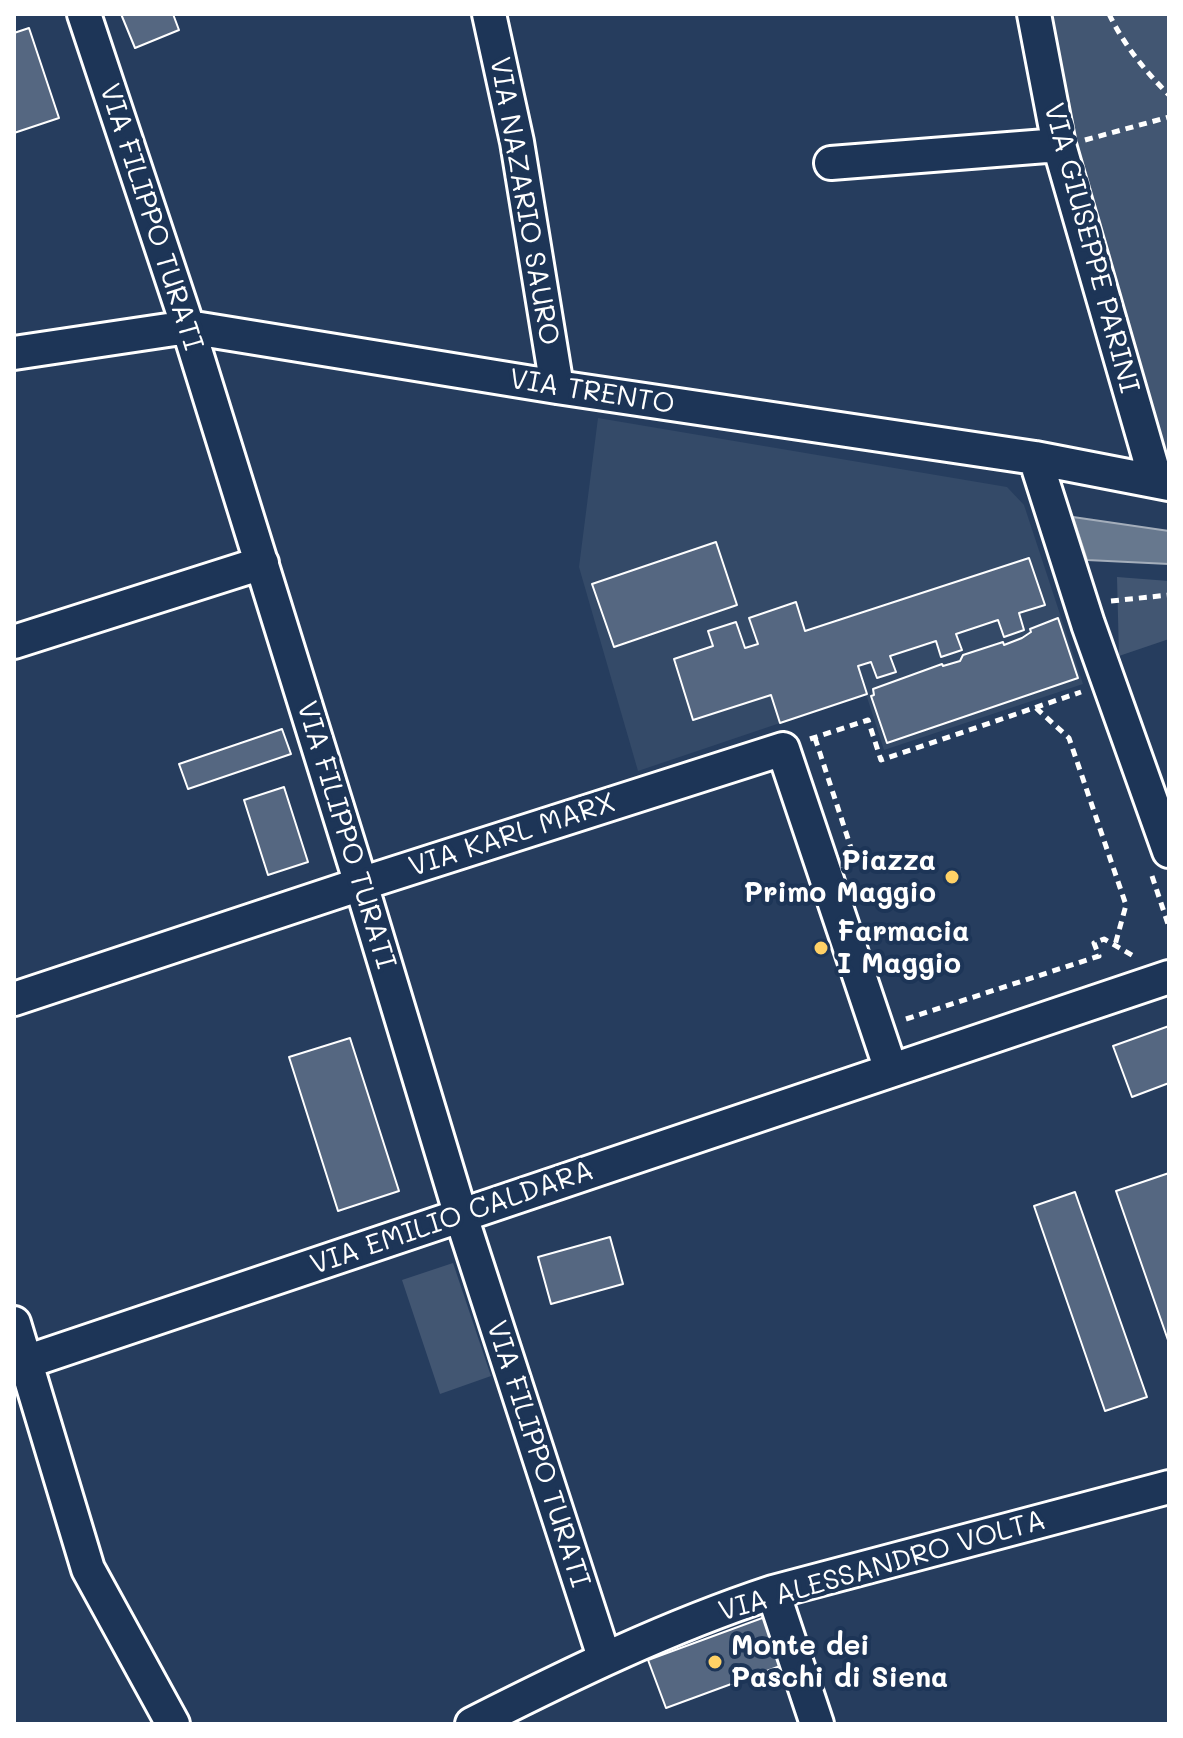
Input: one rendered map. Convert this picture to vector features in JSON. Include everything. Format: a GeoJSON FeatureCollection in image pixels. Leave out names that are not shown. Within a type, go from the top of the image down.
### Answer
{"type":"FeatureCollection","features":[{"type":"Feature","properties":{"kind":"street","name":"VIA FILIPPO TURATI"},"geometry":{"type":"LineString","coordinates":[[84,14],[188,327],[461,1216],[604,1657]]}},
{"type":"Feature","properties":{"kind":"street","name":"VIA NAZARIO SAURO"},"geometry":{"type":"LineString","coordinates":[[489,14],[517,142],[557,387]]}},
{"type":"Feature","properties":{"kind":"street","name":"VIA GIUSEPPE PARINI"},"geometry":{"type":"LineString","coordinates":[[1034,14],[1059,145],[1162,482]]}},
{"type":"Feature","properties":{"kind":"street"},"geometry":{"type":"LineString","coordinates":[[831,163],[1059,145]]}},
{"type":"Feature","properties":{"kind":"street","name":"VIA TRENTO"},"geometry":{"type":"LineString","coordinates":[[14,353],[188,327],[557,387],[1035,458],[1162,482]]}},
{"type":"Feature","properties":{"kind":"street"},"geometry":{"type":"LineString","coordinates":[[1035,458],[1088,624],[1169,851]]}},
{"type":"Feature","properties":{"kind":"street"},"geometry":{"type":"LineString","coordinates":[[14,642],[262,563]]}},
{"type":"Feature","properties":{"kind":"street"},"geometry":{"type":"LineString","coordinates":[[783,749],[891,1070],[1162,980]]}},
{"type":"Feature","properties":{"kind":"street","name":"VIA KARL MARX"},"geometry":{"type":"LineString","coordinates":[[14,999],[783,749]]}},
{"type":"Feature","properties":{"kind":"street","name":"VIA EMILIO CALDARA"},"geometry":{"type":"LineString","coordinates":[[20,1364],[891,1070]]}},
{"type":"Feature","properties":{"kind":"street"},"geometry":{"type":"LineString","coordinates":[[14,1323],[20,1364],[88,1569],[173,1724]]}},
{"type":"Feature","properties":{"kind":"street","name":"VIA ALESSANDRO VOLTA"},"geometry":{"type":"LineString","coordinates":[[472,1724],[604,1657],[736,1604],[1169,1487]]}},
{"type":"Feature","properties":{"kind":"street"},"geometry":{"type":"LineString","coordinates":[[773,1592],[817,1724]]}},
{"type":"Feature","properties":{"kind":"path"},"geometry":{"type":"LineString","coordinates":[[1109,14],[1148,74],[1169,95]]}},
{"type":"Feature","properties":{"kind":"path"},"geometry":{"type":"LineString","coordinates":[[1059,145],[1112,134],[1169,117]]}},
{"type":"Feature","properties":{"kind":"path"},"geometry":{"type":"LineString","coordinates":[[1118,600],[1169,595]]}},
{"type":"Feature","properties":{"kind":"path"},"geometry":{"type":"LineString","coordinates":[[783,749],[868,720],[881,760],[1090,689]]}},
{"type":"Feature","properties":{"kind":"path"},"geometry":{"type":"LineString","coordinates":[[1036,708],[1069,738],[1126,905],[1115,945]]}},
{"type":"Feature","properties":{"kind":"path"},"geometry":{"type":"LineString","coordinates":[[877,1028],[1099,956],[1094,943],[1104,939],[1150,965],[1162,980]]}},
{"type":"Feature","properties":{"kind":"shaded area"},"geometry":{"type":"Polygon","coordinates":[[[1050,14],[1169,14],[1169,453],[1165,452],[1081,160],[1050,14]]]}},
{"type":"Feature","properties":{"kind":"shaded area"},"geometry":{"type":"Polygon","coordinates":[[[598,418],[1007,487],[1024,505],[1083,684],[884,750],[866,694],[638,771],[579,567],[598,418]]]}},
{"type":"Feature","properties":{"kind":"shaded area"},"geometry":{"type":"Polygon","coordinates":[[[1073,517],[1169,531],[1169,564],[1087,560],[1073,517]]]}},
{"type":"Feature","properties":{"kind":"shaded area"},"geometry":{"type":"Polygon","coordinates":[[[1117,577],[1169,581],[1169,639],[1119,656],[1117,577]]]}},
{"type":"Feature","properties":{"kind":"shaded area"},"geometry":{"type":"Polygon","coordinates":[[[453,1263],[491,1376],[440,1394],[402,1280],[453,1263]]]}},
{"type":"Feature","properties":{"kind":"building"},"geometry":{"type":"Polygon","coordinates":[[[121,14],[173,14],[179,30],[135,48],[121,14]]]}},
{"type":"Feature","properties":{"kind":"building"},"geometry":{"type":"Polygon","coordinates":[[[29,28],[59,118],[14,133],[14,33],[29,28]]]}},
{"type":"Feature","properties":{"kind":"building"},"geometry":{"type":"Polygon","coordinates":[[[716,542],[737,605],[614,647],[592,584],[716,542]]]}},
{"type":"Feature","properties":{"kind":"building"},"geometry":{"type":"Polygon","coordinates":[[[1029,558],[1045,605],[1019,613],[1024,630],[1004,637],[998,620],[956,634],[962,650],[941,657],[936,641],[890,656],[896,672],[877,678],[871,662],[858,666],[867,694],[780,723],[771,695],[693,720],[674,659],[713,646],[708,631],[736,622],[745,648],[758,644],[749,618],[796,602],[805,631],[1029,558]]]}},
{"type":"Feature","properties":{"kind":"building"},"geometry":{"type":"Polygon","coordinates":[[[1058,618],[1078,678],[887,743],[871,696],[874,695],[873,689],[942,664],[960,661],[963,655],[1003,642],[1004,645],[1022,638],[1031,632],[1030,629],[1058,618]]]}},
{"type":"Feature","properties":{"kind":"building"},"geometry":{"type":"Polygon","coordinates":[[[282,729],[291,754],[188,789],[179,764],[282,729]]]}},
{"type":"Feature","properties":{"kind":"building"},"geometry":{"type":"Polygon","coordinates":[[[284,787],[308,862],[268,875],[244,800],[284,787]]]}},
{"type":"Feature","properties":{"kind":"building"},"geometry":{"type":"Polygon","coordinates":[[[1169,1026],[1169,1083],[1132,1097],[1113,1046],[1169,1026]]]}},
{"type":"Feature","properties":{"kind":"building"},"geometry":{"type":"Polygon","coordinates":[[[350,1038],[399,1191],[338,1211],[289,1057],[350,1038]]]}},
{"type":"Feature","properties":{"kind":"building"},"geometry":{"type":"Polygon","coordinates":[[[1169,1173],[1169,1343],[1116,1191],[1169,1173]]]}},
{"type":"Feature","properties":{"kind":"building"},"geometry":{"type":"Polygon","coordinates":[[[1075,1192],[1147,1397],[1105,1411],[1034,1206],[1075,1192]]]}},
{"type":"Feature","properties":{"kind":"building"},"geometry":{"type":"Polygon","coordinates":[[[610,1237],[623,1284],[551,1304],[538,1257],[610,1237]]]}},
{"type":"Feature","properties":{"kind":"building","name":"Monte dei Paschi di Siena"},"geometry":{"type":"Polygon","coordinates":[[[765,1617],[783,1665],[666,1708],[648,1660],[765,1617]]]}},
{"type":"Feature","properties":{"kind":"place","name":"Piazza Primo Maggio"},"geometry":{"type":"Point","coordinates":[952,877]}},
{"type":"Feature","properties":{"kind":"place","name":"Farmacia I Maggio"},"geometry":{"type":"Point","coordinates":[821,948]}},
{"type":"Feature","properties":{"kind":"place","name":"Monte dei Paschi di Siena"},"geometry":{"type":"Point","coordinates":[715,1662]}}]}
